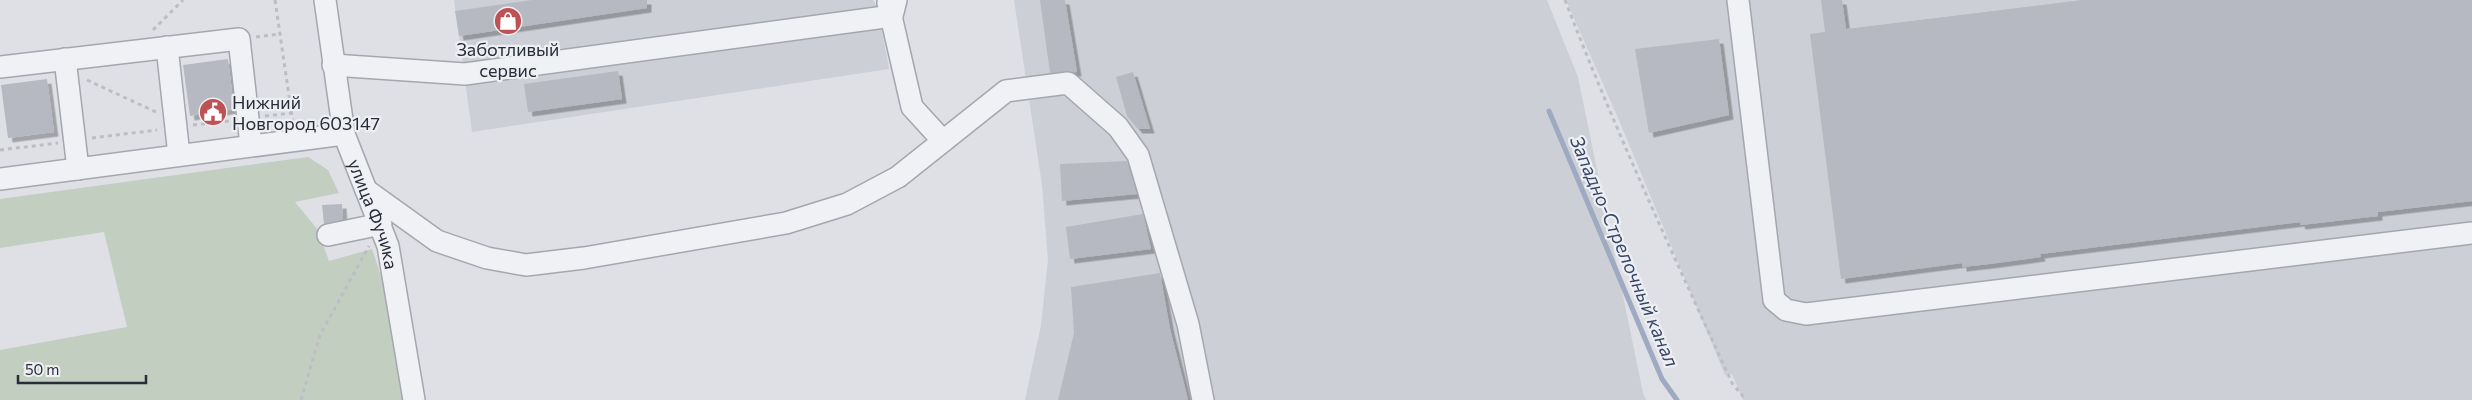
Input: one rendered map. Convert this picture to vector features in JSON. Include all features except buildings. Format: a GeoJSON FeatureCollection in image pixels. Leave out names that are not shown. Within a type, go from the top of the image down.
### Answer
{"type":"FeatureCollection","features":[{"type":"Feature","properties":{"kind":"street","name":"улица Фучика"},"geometry":{"type":"LineString","coordinates":[[325,0],[344,134],[381,224],[388,246],[414,400]]}},
{"type":"Feature","properties":{"kind":"street"},"geometry":{"type":"LineString","coordinates":[[1738,0],[1774,300],[1786,310],[1806,314],[2472,233]]}},
{"type":"Feature","properties":{"kind":"street"},"geometry":{"type":"LineString","coordinates":[[333,66],[465,74],[892,5],[912,107],[943,141]]}},
{"type":"Feature","properties":{"kind":"street"},"geometry":{"type":"LineString","coordinates":[[0,67],[239,39],[251,145]]}},
{"type":"Feature","properties":{"kind":"street"},"geometry":{"type":"LineString","coordinates":[[166,47],[179,155]]}},
{"type":"Feature","properties":{"kind":"street"},"geometry":{"type":"LineString","coordinates":[[65,59],[78,169]]}},
{"type":"Feature","properties":{"kind":"street"},"geometry":{"type":"LineString","coordinates":[[366,190],[437,241],[486,258],[526,264],[584,258],[786,223],[847,204],[898,177],[1006,91],[1068,83],[1118,127],[1138,155],[1188,324],[1203,400]]}},
{"type":"Feature","properties":{"kind":"street"},"geometry":{"type":"LineString","coordinates":[[0,179],[344,134]]}},
{"type":"Feature","properties":{"kind":"street"},"geometry":{"type":"LineString","coordinates":[[328,235],[381,224]]}},
{"type":"Feature","properties":{"kind":"path"},"geometry":{"type":"LineString","coordinates":[[131,52],[183,0]]}},
{"type":"Feature","properties":{"kind":"path"},"geometry":{"type":"LineString","coordinates":[[275,0],[296,139]]}},
{"type":"Feature","properties":{"kind":"path"},"geometry":{"type":"LineString","coordinates":[[1565,0],[1589,62],[1668,242],[1732,383],[1746,400]]}},
{"type":"Feature","properties":{"kind":"path"},"geometry":{"type":"LineString","coordinates":[[65,59],[90,83],[176,124]]}},
{"type":"Feature","properties":{"kind":"path"},"geometry":{"type":"LineString","coordinates":[[0,150],[176,124],[292,113]]}},
{"type":"Feature","properties":{"kind":"path"},"geometry":{"type":"LineString","coordinates":[[301,400],[320,335],[381,224]]}},
{"type":"Feature","properties":{"kind":"shaded area"},"geometry":{"type":"Polygon","coordinates":[[[454,0],[873,0],[878,8],[889,69],[472,132],[454,0]]]}},
{"type":"Feature","properties":{"kind":"shaded area"},"geometry":{"type":"Polygon","coordinates":[[[1014,0],[1547,0],[1578,77],[1646,400],[1025,400],[1041,325],[1048,260],[1042,185],[1014,0]]]}},
{"type":"Feature","properties":{"kind":"shaded area"},"geometry":{"type":"Polygon","coordinates":[[[1566,0],[2472,0],[2472,400],[1743,400],[1732,374],[1725,375],[1618,118],[1566,0]]]}},
{"type":"Feature","properties":{"kind":"green space"},"geometry":{"type":"Polygon","coordinates":[[[308,157],[328,170],[339,193],[295,202],[318,230],[329,261],[372,249],[401,336],[410,400],[0,400],[0,350],[127,327],[104,232],[0,248],[0,199],[308,157]]]}},
{"type":"Feature","properties":{"kind":"waterway","name":"Западно-Стрелочный канал"},"geometry":{"type":"LineString","coordinates":[[1549,111],[1662,379],[1677,400]]}},
{"type":"Feature","properties":{"kind":"place","name":"Заботливый сервис"},"geometry":{"type":"Point","coordinates":[508,21]}},
{"type":"Feature","properties":{"kind":"place","name":"Нижний Новгород 603147"},"geometry":{"type":"Point","coordinates":[213,112]}}]}
